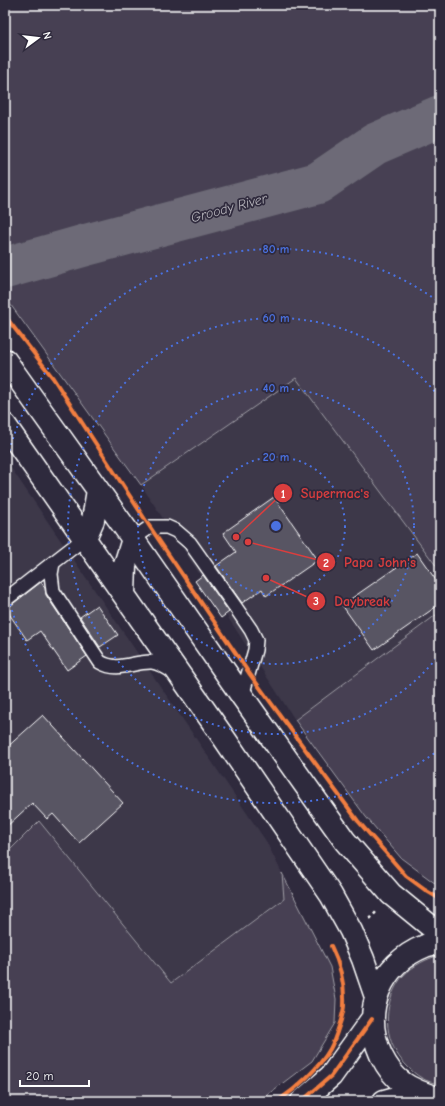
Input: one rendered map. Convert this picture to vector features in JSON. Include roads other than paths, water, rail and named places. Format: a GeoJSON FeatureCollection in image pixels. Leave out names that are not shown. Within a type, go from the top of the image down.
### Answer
{"type":"FeatureCollection","features":[{"type":"Feature","properties":{"kind":"main road"},"geometry":{"type":"LineString","coordinates":[[5,360],[133,539],[345,841],[391,894],[440,934]]}},
{"type":"Feature","properties":{"kind":"main road"},"geometry":{"type":"LineString","coordinates":[[5,425],[181,676],[331,895],[351,931],[363,959],[376,997]]}},
{"type":"Feature","properties":{"kind":"main road"},"geometry":{"type":"LineString","coordinates":[[85,538],[93,520],[98,490]]}},
{"type":"Feature","properties":{"kind":"main road"},"geometry":{"type":"LineString","coordinates":[[124,594],[125,565],[133,539]]}},
{"type":"Feature","properties":{"kind":"main road"},"geometry":{"type":"LineString","coordinates":[[432,1097],[403,1083],[386,1065],[376,1043],[372,1019],[376,997],[386,975],[404,957],[426,946],[440,943]]}},
{"type":"Feature","properties":{"kind":"main road"},"geometry":{"type":"LineString","coordinates":[[302,1101],[331,1076],[372,1019]]}},
{"type":"Feature","properties":{"kind":"main road"},"geometry":{"type":"LineString","coordinates":[[384,1101],[406,1096],[432,1097]]}},
{"type":"Feature","properties":{"kind":"lane"},"geometry":{"type":"LineString","coordinates":[[133,539],[150,527],[167,527],[176,531],[190,543],[240,613],[256,640],[255,650],[242,696]]}},
{"type":"Feature","properties":{"kind":"lane"},"geometry":{"type":"LineString","coordinates":[[5,600],[85,538]]}},
{"type":"Feature","properties":{"kind":"lane"},"geometry":{"type":"LineString","coordinates":[[52,563],[51,574],[53,591],[100,662],[107,667],[115,668],[152,662],[161,665],[181,676]]}},
{"type":"Feature","properties":{"kind":"waterway","name":"Groody River"},"geometry":{"type":"LineString","coordinates":[[5,268],[318,183],[375,144],[440,116]]}},
{"type":"Feature","properties":{"kind":"place","name":"Supermac's"},"geometry":{"type":"Point","coordinates":[236,537]}},
{"type":"Feature","properties":{"kind":"place","name":"Papa John's"},"geometry":{"type":"Point","coordinates":[248,542]}},
{"type":"Feature","properties":{"kind":"place","name":"Daybreak"},"geometry":{"type":"Point","coordinates":[266,578]}}]}
